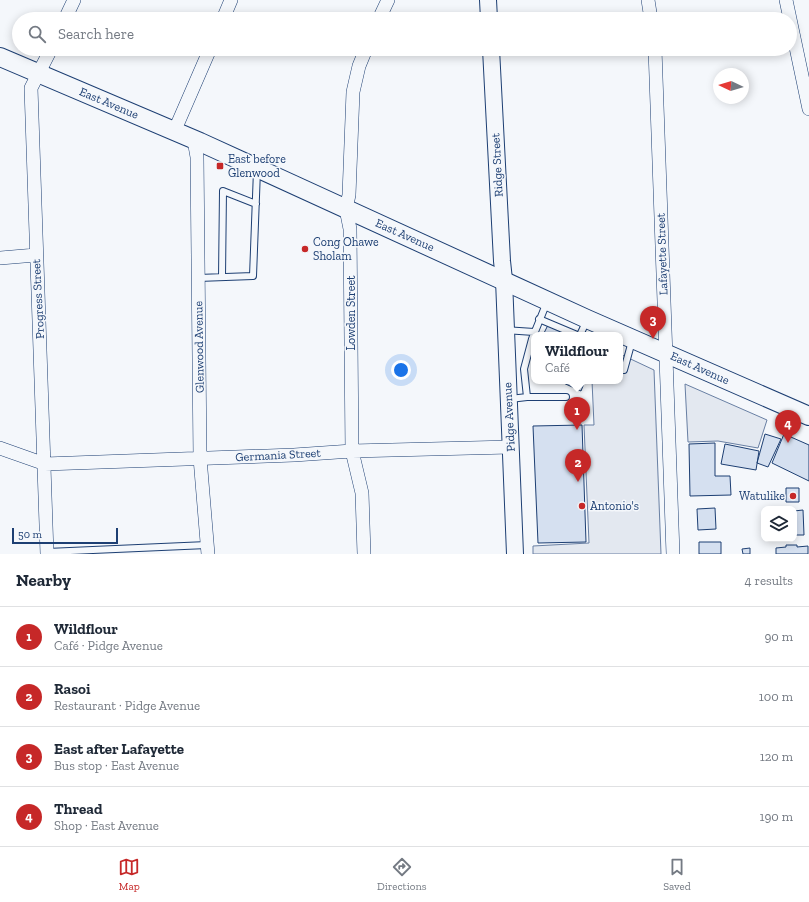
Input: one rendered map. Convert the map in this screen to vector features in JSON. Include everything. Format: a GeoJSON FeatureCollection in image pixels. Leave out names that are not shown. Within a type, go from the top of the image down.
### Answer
{"type":"FeatureCollection","features":[{"type":"Feature","properties":{"kind":"main road","name":"East Avenue"},"geometry":{"type":"LineString","coordinates":[[0,57],[257,168],[617,332]]}},
{"type":"Feature","properties":{"kind":"main road","name":"East Avenue"},"geometry":{"type":"LineString","coordinates":[[623,335],[809,416]]}},
{"type":"Feature","properties":{"kind":"street"},"geometry":{"type":"LineString","coordinates":[[68,12],[74,0]]}},
{"type":"Feature","properties":{"kind":"street"},"geometry":{"type":"LineString","coordinates":[[226,12],[231,0]]}},
{"type":"Feature","properties":{"kind":"street"},"geometry":{"type":"LineString","coordinates":[[382,12],[388,0]]}},
{"type":"Feature","properties":{"kind":"street"},"geometry":{"type":"LineString","coordinates":[[488,0],[489,12]]}},
{"type":"Feature","properties":{"kind":"street"},"geometry":{"type":"LineString","coordinates":[[648,0],[650,12]]}},
{"type":"Feature","properties":{"kind":"street"},"geometry":{"type":"LineString","coordinates":[[786,0],[789,12]]}},
{"type":"Feature","properties":{"kind":"street"},"geometry":{"type":"LineString","coordinates":[[797,52],[809,108]]}},
{"type":"Feature","properties":{"kind":"street","name":"Progress Street"},"geometry":{"type":"LineString","coordinates":[[47,56],[31,88],[47,553]]}},
{"type":"Feature","properties":{"kind":"street"},"geometry":{"type":"LineString","coordinates":[[174,132],[207,56]]}},
{"type":"Feature","properties":{"kind":"street","name":"Lowden Street"},"geometry":{"type":"LineString","coordinates":[[363,56],[359,66],[353,92],[349,195],[346,209],[350,229],[352,451],[362,492],[364,554]]}},
{"type":"Feature","properties":{"kind":"street","name":"Ridge Street"},"geometry":{"type":"LineString","coordinates":[[491,56],[504,280]]}},
{"type":"Feature","properties":{"kind":"street","name":"Lafayette Street"},"geometry":{"type":"LineString","coordinates":[[655,56],[673,554]]}},
{"type":"Feature","properties":{"kind":"street","name":"Glenwood Avenue"},"geometry":{"type":"LineString","coordinates":[[194,140],[197,157],[200,458],[208,550]]}},
{"type":"Feature","properties":{"kind":"street"},"geometry":{"type":"LineString","coordinates":[[0,258],[36,256]]}},
{"type":"Feature","properties":{"kind":"street","name":"Pidge Avenue"},"geometry":{"type":"LineString","coordinates":[[504,280],[515,554]]}},
{"type":"Feature","properties":{"kind":"street","name":"Germania Street"},"geometry":{"type":"LineString","coordinates":[[45,464],[294,455],[352,451],[511,447]]}},
{"type":"Feature","properties":{"kind":"street"},"geometry":{"type":"LineString","coordinates":[[0,448],[45,464]]}},
{"type":"Feature","properties":{"kind":"lane"},"geometry":{"type":"LineString","coordinates":[[198,278],[253,276],[257,168]]}},
{"type":"Feature","properties":{"kind":"lane"},"geometry":{"type":"LineString","coordinates":[[222,277],[223,191],[256,204]]}},
{"type":"Feature","properties":{"kind":"lane"},"geometry":{"type":"LineString","coordinates":[[506,330],[534,332],[547,300]]}},
{"type":"Feature","properties":{"kind":"lane"},"geometry":{"type":"LineString","coordinates":[[540,319],[569,332]]}},
{"type":"Feature","properties":{"kind":"lane"},"geometry":{"type":"LineString","coordinates":[[581,332],[587,319]]}},
{"type":"Feature","properties":{"kind":"lane"},"geometry":{"type":"LineString","coordinates":[[624,370],[633,339]]}},
{"type":"Feature","properties":{"kind":"lane"},"geometry":{"type":"LineString","coordinates":[[527,397],[524,369],[531,346]]}},
{"type":"Feature","properties":{"kind":"lane"},"geometry":{"type":"LineString","coordinates":[[508,399],[527,397],[566,397]]}},
{"type":"Feature","properties":{"kind":"lane"},"geometry":{"type":"LineString","coordinates":[[47,553],[208,550]]}},
{"type":"Feature","properties":{"kind":"shaded area"},"geometry":{"type":"Polygon","coordinates":[[[623,355],[654,370],[661,554],[533,554],[533,546],[589,543],[584,425],[594,425],[592,384],[623,384],[623,355]]]}},
{"type":"Feature","properties":{"kind":"shaded area"},"geometry":{"type":"Polygon","coordinates":[[[685,384],[767,420],[758,448],[718,441],[688,442],[685,384]]]}},
{"type":"Feature","properties":{"kind":"building"},"geometry":{"type":"Polygon","coordinates":[[[548,325],[565,332],[544,332],[548,325]]]}},
{"type":"Feature","properties":{"kind":"building"},"geometry":{"type":"Polygon","coordinates":[[[566,384],[584,384],[581,391],[566,384]]]}},
{"type":"Feature","properties":{"kind":"building"},"geometry":{"type":"Polygon","coordinates":[[[582,425],[586,542],[538,543],[533,426],[582,425]]]}},
{"type":"Feature","properties":{"kind":"building"},"geometry":{"type":"Polygon","coordinates":[[[765,434],[781,439],[768,467],[757,463],[765,434]]]}},
{"type":"Feature","properties":{"kind":"building"},"geometry":{"type":"Polygon","coordinates":[[[784,434],[809,445],[809,481],[772,463],[784,434]]]}},
{"type":"Feature","properties":{"kind":"building"},"geometry":{"type":"Polygon","coordinates":[[[715,443],[715,476],[730,476],[731,495],[690,496],[689,444],[715,443]]]}},
{"type":"Feature","properties":{"kind":"building"},"geometry":{"type":"Polygon","coordinates":[[[725,444],[759,451],[756,470],[721,464],[725,444]]]}},
{"type":"Feature","properties":{"kind":"building"},"geometry":{"type":"Polygon","coordinates":[[[786,488],[799,488],[799,502],[786,502],[786,488]]]}},
{"type":"Feature","properties":{"kind":"building"},"geometry":{"type":"Polygon","coordinates":[[[715,508],[716,529],[698,530],[697,509],[715,508]]]}},
{"type":"Feature","properties":{"kind":"building"},"geometry":{"type":"Polygon","coordinates":[[[803,510],[804,535],[797,535],[797,511],[803,510]]]}},
{"type":"Feature","properties":{"kind":"building"},"geometry":{"type":"Polygon","coordinates":[[[699,542],[721,542],[721,554],[699,554],[699,542]]]}},
{"type":"Feature","properties":{"kind":"building"},"geometry":{"type":"Polygon","coordinates":[[[786,545],[797,545],[797,547],[808,546],[808,554],[776,554],[776,548],[786,547],[786,545]]]}},
{"type":"Feature","properties":{"kind":"building"},"geometry":{"type":"Polygon","coordinates":[[[750,548],[750,554],[743,554],[742,549],[750,548]]]}},
{"type":"Feature","properties":{"kind":"place","name":"East before Glenwood"},"geometry":{"type":"Point","coordinates":[220,166]}},
{"type":"Feature","properties":{"kind":"place","name":"Cong Ohawe Sholam"},"geometry":{"type":"Point","coordinates":[305,249]}},
{"type":"Feature","properties":{"kind":"place","name":"East after Lafayette"},"geometry":{"type":"Point","coordinates":[653,339]}},
{"type":"Feature","properties":{"kind":"place","name":"Wildflour"},"geometry":{"type":"Point","coordinates":[577,430]}},
{"type":"Feature","properties":{"kind":"place","name":"Thread"},"geometry":{"type":"Point","coordinates":[788,443]}},
{"type":"Feature","properties":{"kind":"place","name":"Rasoi"},"geometry":{"type":"Point","coordinates":[578,482]}},
{"type":"Feature","properties":{"kind":"place","name":"Watulike"},"geometry":{"type":"Point","coordinates":[793,496]}},
{"type":"Feature","properties":{"kind":"place","name":"Antonio's"},"geometry":{"type":"Point","coordinates":[582,506]}}]}
